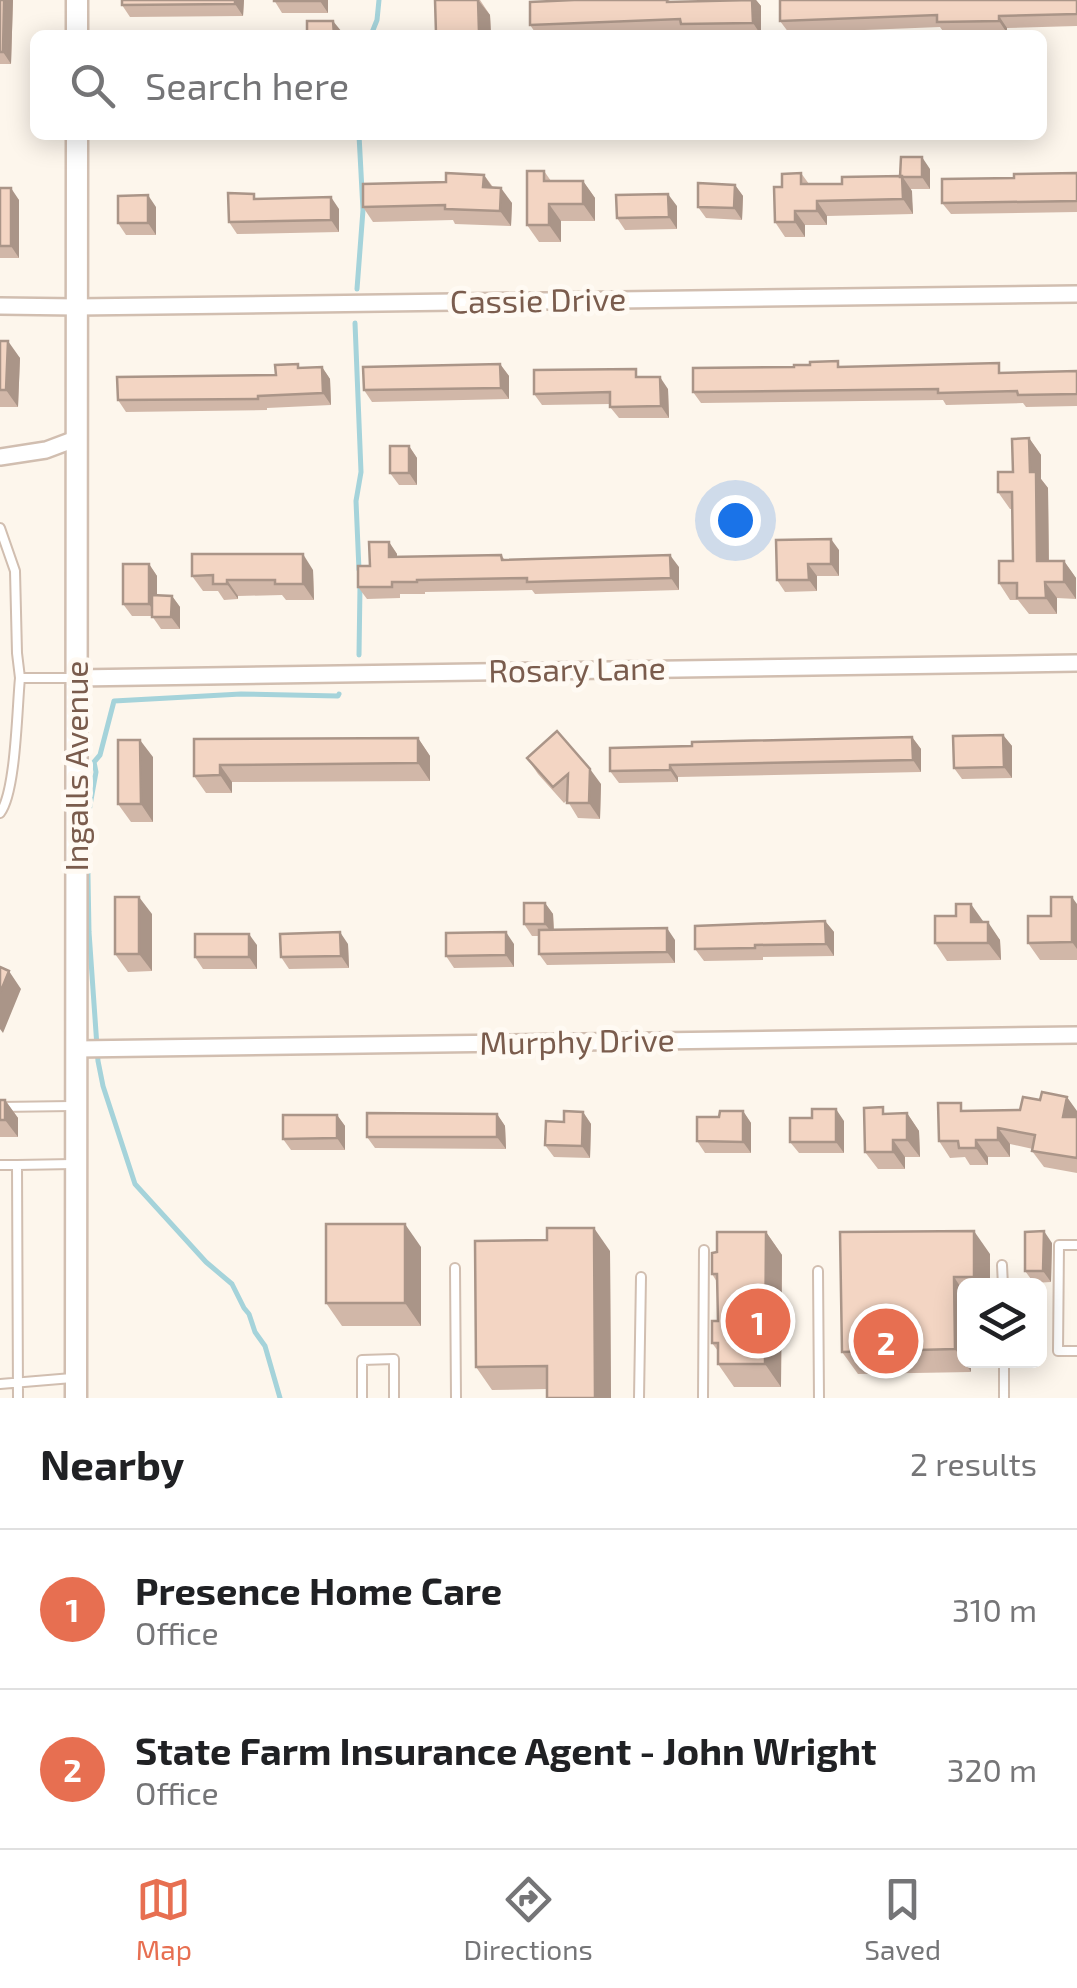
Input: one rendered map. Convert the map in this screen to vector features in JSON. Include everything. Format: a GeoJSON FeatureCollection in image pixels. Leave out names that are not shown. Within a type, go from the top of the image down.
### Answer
{"type":"FeatureCollection","features":[{"type":"Feature","properties":{"kind":"street"},"geometry":{"type":"LineString","coordinates":[[77,0],[77,30]]}},
{"type":"Feature","properties":{"kind":"street","name":"Ingalls Avenue"},"geometry":{"type":"LineString","coordinates":[[76,1388],[77,140]]}},
{"type":"Feature","properties":{"kind":"street","name":"Cassie Drive"},"geometry":{"type":"LineString","coordinates":[[0,306],[1077,294]]}},
{"type":"Feature","properties":{"kind":"street"},"geometry":{"type":"LineString","coordinates":[[0,456],[46,450],[78,438]]}},
{"type":"Feature","properties":{"kind":"street","name":"Rosary Lane"},"geometry":{"type":"LineString","coordinates":[[78,678],[1077,663]]}},
{"type":"Feature","properties":{"kind":"street","name":"Murphy Drive"},"geometry":{"type":"LineString","coordinates":[[77,1050],[1077,1035]]}},
{"type":"Feature","properties":{"kind":"lane"},"geometry":{"type":"LineString","coordinates":[[0,528],[15,571],[20,678],[13,761],[5,807],[0,813]]}},
{"type":"Feature","properties":{"kind":"lane"},"geometry":{"type":"LineString","coordinates":[[20,678],[78,678]]}},
{"type":"Feature","properties":{"kind":"lane"},"geometry":{"type":"LineString","coordinates":[[0,760],[13,761]]}},
{"type":"Feature","properties":{"kind":"lane"},"geometry":{"type":"LineString","coordinates":[[0,1107],[77,1106]]}},
{"type":"Feature","properties":{"kind":"lane"},"geometry":{"type":"LineString","coordinates":[[0,1165],[77,1164]]}},
{"type":"Feature","properties":{"kind":"lane"},"geometry":{"type":"LineString","coordinates":[[17,1165],[18,1398]]}},
{"type":"Feature","properties":{"kind":"lane"},"geometry":{"type":"LineString","coordinates":[[1077,1245],[1058,1245],[1058,1351],[1077,1351]]}},
{"type":"Feature","properties":{"kind":"lane"},"geometry":{"type":"LineString","coordinates":[[703,1398],[704,1250]]}},
{"type":"Feature","properties":{"kind":"lane"},"geometry":{"type":"LineString","coordinates":[[1002,1265],[1003,1278]]}},
{"type":"Feature","properties":{"kind":"lane"},"geometry":{"type":"LineString","coordinates":[[456,1268],[456,1398]]}},
{"type":"Feature","properties":{"kind":"lane"},"geometry":{"type":"LineString","coordinates":[[818,1271],[819,1398]]}},
{"type":"Feature","properties":{"kind":"lane"},"geometry":{"type":"LineString","coordinates":[[639,1398],[641,1277]]}},
{"type":"Feature","properties":{"kind":"lane"},"geometry":{"type":"LineString","coordinates":[[362,1398],[362,1360],[394,1359],[394,1398]]}},
{"type":"Feature","properties":{"kind":"lane"},"geometry":{"type":"LineString","coordinates":[[1004,1368],[1004,1398]]}},
{"type":"Feature","properties":{"kind":"lane"},"geometry":{"type":"LineString","coordinates":[[0,1384],[76,1388]]}},
{"type":"Feature","properties":{"kind":"building"},"geometry":{"type":"Polygon","coordinates":[[[0,0],[4,0],[3,52],[0,52],[0,0]]]}},
{"type":"Feature","properties":{"kind":"building"},"geometry":{"type":"Polygon","coordinates":[[[122,0],[235,0],[235,4],[122,5],[122,0]]]}},
{"type":"Feature","properties":{"kind":"building"},"geometry":{"type":"Polygon","coordinates":[[[435,0],[478,0],[479,30],[436,30],[435,0]]]}},
{"type":"Feature","properties":{"kind":"building"},"geometry":{"type":"Polygon","coordinates":[[[752,0],[753,23],[681,24],[680,19],[530,25],[530,2],[752,0]]]}},
{"type":"Feature","properties":{"kind":"building"},"geometry":{"type":"Polygon","coordinates":[[[780,0],[1077,0],[1077,14],[999,16],[999,21],[937,22],[937,15],[780,21],[780,0]]]}},
{"type":"Feature","properties":{"kind":"building"},"geometry":{"type":"Polygon","coordinates":[[[307,21],[333,21],[334,30],[307,30],[307,21]]]}},
{"type":"Feature","properties":{"kind":"building"},"geometry":{"type":"Polygon","coordinates":[[[901,157],[922,157],[922,177],[900,177],[901,157]]]}},
{"type":"Feature","properties":{"kind":"building"},"geometry":{"type":"Polygon","coordinates":[[[527,171],[544,171],[544,181],[583,181],[583,204],[549,204],[549,225],[527,225],[527,171]]]}},
{"type":"Feature","properties":{"kind":"building"},"geometry":{"type":"Polygon","coordinates":[[[446,173],[484,175],[483,187],[501,188],[500,211],[445,209],[445,205],[363,207],[363,184],[446,182],[446,173]]]}},
{"type":"Feature","properties":{"kind":"building"},"geometry":{"type":"Polygon","coordinates":[[[801,173],[801,184],[842,184],[842,177],[902,176],[903,199],[817,201],[817,211],[795,211],[795,222],[775,222],[774,187],[782,187],[782,174],[801,173]]]}},
{"type":"Feature","properties":{"kind":"building"},"geometry":{"type":"Polygon","coordinates":[[[1077,173],[1077,201],[942,203],[942,179],[1077,173]]]}},
{"type":"Feature","properties":{"kind":"building"},"geometry":{"type":"Polygon","coordinates":[[[698,183],[735,185],[734,208],[698,207],[698,183]]]}},
{"type":"Feature","properties":{"kind":"building"},"geometry":{"type":"Polygon","coordinates":[[[0,188],[11,188],[11,246],[0,246],[0,188]]]}},
{"type":"Feature","properties":{"kind":"building"},"geometry":{"type":"Polygon","coordinates":[[[228,193],[254,194],[254,199],[331,197],[331,220],[229,222],[228,193]]]}},
{"type":"Feature","properties":{"kind":"building"},"geometry":{"type":"Polygon","coordinates":[[[668,194],[669,217],[617,218],[616,195],[668,194]]]}},
{"type":"Feature","properties":{"kind":"building"},"geometry":{"type":"Polygon","coordinates":[[[148,195],[148,223],[118,223],[118,196],[148,195]]]}},
{"type":"Feature","properties":{"kind":"building"},"geometry":{"type":"Polygon","coordinates":[[[0,341],[8,341],[6,390],[0,390],[0,341]]]}},
{"type":"Feature","properties":{"kind":"building"},"geometry":{"type":"Polygon","coordinates":[[[838,361],[838,367],[999,363],[999,373],[1077,371],[1077,394],[938,393],[938,389],[693,392],[693,368],[794,367],[838,361]]]}},
{"type":"Feature","properties":{"kind":"building"},"geometry":{"type":"Polygon","coordinates":[[[298,364],[298,368],[322,367],[323,393],[258,399],[118,400],[117,377],[276,375],[275,365],[298,364]]]}},
{"type":"Feature","properties":{"kind":"building"},"geometry":{"type":"Polygon","coordinates":[[[500,364],[501,388],[364,390],[363,367],[500,364]]]}},
{"type":"Feature","properties":{"kind":"building"},"geometry":{"type":"Polygon","coordinates":[[[636,369],[636,377],[660,377],[661,406],[610,407],[610,392],[534,394],[534,370],[636,369]]]}},
{"type":"Feature","properties":{"kind":"building"},"geometry":{"type":"Polygon","coordinates":[[[1029,438],[1030,472],[1036,472],[1037,561],[1064,561],[1064,582],[1045,582],[1046,598],[1017,598],[1017,583],[999,583],[999,561],[1013,561],[1012,492],[998,492],[998,472],[1013,472],[1012,439],[1029,438]]]}},
{"type":"Feature","properties":{"kind":"building"},"geometry":{"type":"Polygon","coordinates":[[[390,446],[409,446],[409,473],[390,473],[390,446]]]}},
{"type":"Feature","properties":{"kind":"building"},"geometry":{"type":"Polygon","coordinates":[[[831,539],[831,564],[808,564],[809,580],[777,580],[776,540],[831,539]]]}},
{"type":"Feature","properties":{"kind":"building"},"geometry":{"type":"Polygon","coordinates":[[[369,542],[389,542],[389,557],[501,555],[502,560],[670,555],[671,578],[417,580],[392,582],[392,587],[358,587],[358,566],[370,566],[369,542]]]}},
{"type":"Feature","properties":{"kind":"building"},"geometry":{"type":"Polygon","coordinates":[[[192,554],[303,554],[303,584],[227,580],[227,584],[213,584],[213,575],[192,576],[192,554]]]}},
{"type":"Feature","properties":{"kind":"building"},"geometry":{"type":"Polygon","coordinates":[[[123,564],[149,564],[149,604],[123,604],[123,564]]]}},
{"type":"Feature","properties":{"kind":"building"},"geometry":{"type":"Polygon","coordinates":[[[152,595],[172,596],[171,617],[152,617],[152,595]]]}},
{"type":"Feature","properties":{"kind":"building"},"geometry":{"type":"Polygon","coordinates":[[[557,731],[590,769],[589,803],[567,803],[568,774],[553,787],[527,758],[557,731]]]}},
{"type":"Feature","properties":{"kind":"building"},"geometry":{"type":"Polygon","coordinates":[[[1003,735],[1004,767],[954,768],[953,736],[1003,735]]]}},
{"type":"Feature","properties":{"kind":"building"},"geometry":{"type":"Polygon","coordinates":[[[912,737],[913,760],[670,765],[670,770],[610,771],[610,748],[692,746],[692,742],[912,737]]]}},
{"type":"Feature","properties":{"kind":"building"},"geometry":{"type":"Polygon","coordinates":[[[418,738],[418,763],[220,765],[220,775],[194,776],[194,739],[418,738]]]}},
{"type":"Feature","properties":{"kind":"building"},"geometry":{"type":"Polygon","coordinates":[[[118,740],[140,740],[141,804],[118,804],[118,740]]]}},
{"type":"Feature","properties":{"kind":"building"},"geometry":{"type":"Polygon","coordinates":[[[115,897],[139,897],[139,954],[115,954],[115,897]]]}},
{"type":"Feature","properties":{"kind":"building"},"geometry":{"type":"Polygon","coordinates":[[[1051,897],[1072,897],[1072,942],[1028,943],[1028,916],[1051,916],[1051,897]]]}},
{"type":"Feature","properties":{"kind":"building"},"geometry":{"type":"Polygon","coordinates":[[[524,903],[545,903],[545,924],[524,924],[524,903]]]}},
{"type":"Feature","properties":{"kind":"building"},"geometry":{"type":"Polygon","coordinates":[[[956,904],[971,904],[971,922],[988,922],[988,943],[935,943],[935,916],[956,916],[956,904]]]}},
{"type":"Feature","properties":{"kind":"building"},"geometry":{"type":"Polygon","coordinates":[[[825,921],[826,944],[695,949],[695,926],[825,921]]]}},
{"type":"Feature","properties":{"kind":"building"},"geometry":{"type":"Polygon","coordinates":[[[667,928],[667,952],[539,954],[539,930],[667,928]]]}},
{"type":"Feature","properties":{"kind":"building"},"geometry":{"type":"Polygon","coordinates":[[[340,932],[341,956],[281,957],[280,934],[340,932]]]}},
{"type":"Feature","properties":{"kind":"building"},"geometry":{"type":"Polygon","coordinates":[[[506,932],[506,955],[446,956],[446,933],[506,932]]]}},
{"type":"Feature","properties":{"kind":"building"},"geometry":{"type":"Polygon","coordinates":[[[195,934],[249,934],[249,957],[195,957],[195,934]]]}},
{"type":"Feature","properties":{"kind":"building"},"geometry":{"type":"Polygon","coordinates":[[[0,967],[9,971],[0,993],[0,967]]]}},
{"type":"Feature","properties":{"kind":"building"},"geometry":{"type":"Polygon","coordinates":[[[1042,1092],[1067,1097],[1063,1117],[1077,1117],[1077,1158],[1032,1151],[1035,1135],[998,1128],[998,1140],[976,1140],[976,1148],[959,1148],[958,1141],[939,1141],[938,1103],[961,1103],[961,1111],[1020,1110],[1023,1097],[1040,1100],[1042,1092]]]}},
{"type":"Feature","properties":{"kind":"building"},"geometry":{"type":"Polygon","coordinates":[[[0,1100],[5,1100],[5,1120],[0,1120],[0,1100]]]}},
{"type":"Feature","properties":{"kind":"building"},"geometry":{"type":"Polygon","coordinates":[[[883,1107],[883,1114],[907,1113],[907,1140],[893,1140],[893,1152],[865,1152],[864,1108],[883,1107]]]}},
{"type":"Feature","properties":{"kind":"building"},"geometry":{"type":"Polygon","coordinates":[[[812,1109],[836,1109],[836,1142],[790,1142],[790,1118],[812,1118],[812,1109]]]}},
{"type":"Feature","properties":{"kind":"building"},"geometry":{"type":"Polygon","coordinates":[[[564,1111],[583,1112],[582,1146],[545,1145],[546,1121],[564,1122],[564,1111]]]}},
{"type":"Feature","properties":{"kind":"building"},"geometry":{"type":"Polygon","coordinates":[[[720,1111],[743,1111],[743,1142],[697,1141],[697,1117],[719,1117],[720,1111]]]}},
{"type":"Feature","properties":{"kind":"building"},"geometry":{"type":"Polygon","coordinates":[[[367,1113],[497,1114],[497,1137],[367,1137],[367,1113]]]}},
{"type":"Feature","properties":{"kind":"building"},"geometry":{"type":"Polygon","coordinates":[[[283,1115],[337,1115],[337,1138],[283,1139],[283,1115]]]}},
{"type":"Feature","properties":{"kind":"building"},"geometry":{"type":"Polygon","coordinates":[[[326,1224],[405,1224],[405,1303],[326,1303],[326,1224]]]}},
{"type":"Feature","properties":{"kind":"building"},"geometry":{"type":"Polygon","coordinates":[[[547,1228],[594,1228],[595,1398],[547,1398],[547,1366],[476,1367],[475,1241],[547,1240],[547,1228]]]}},
{"type":"Feature","properties":{"kind":"building"},"geometry":{"type":"Polygon","coordinates":[[[974,1231],[974,1277],[954,1277],[955,1349],[842,1352],[840,1232],[974,1231]]]}},
{"type":"Feature","properties":{"kind":"building"},"geometry":{"type":"Polygon","coordinates":[[[1044,1231],[1043,1271],[1025,1271],[1025,1232],[1044,1231]]]}},
{"type":"Feature","properties":{"kind":"building"},"geometry":{"type":"Polygon","coordinates":[[[717,1232],[766,1232],[765,1364],[718,1364],[718,1343],[712,1343],[712,1321],[718,1321],[717,1274],[712,1274],[717,1232]]]}},
{"type":"Feature","properties":{"kind":"waterway"},"geometry":{"type":"LineString","coordinates":[[373,30],[379,0]]}},
{"type":"Feature","properties":{"kind":"waterway"},"geometry":{"type":"LineString","coordinates":[[357,289],[363,210],[359,140]]}},
{"type":"Feature","properties":{"kind":"waterway"},"geometry":{"type":"LineString","coordinates":[[355,323],[361,472],[356,501],[359,570]]}},
{"type":"Feature","properties":{"kind":"waterway"},"geometry":{"type":"LineString","coordinates":[[359,655],[360,586]]}},
{"type":"Feature","properties":{"kind":"waterway"},"geometry":{"type":"LineString","coordinates":[[280,1398],[265,1346],[232,1284],[206,1262],[135,1184],[98,1061],[89,932],[87,822],[96,772],[94,762],[100,755],[114,701],[241,694],[339,694]]}},
{"type":"Feature","properties":{"kind":"place","name":"Presence Home Care"},"geometry":{"type":"Point","coordinates":[758,1321]}},
{"type":"Feature","properties":{"kind":"place","name":"State Farm Insurance Agent - John Wright"},"geometry":{"type":"Point","coordinates":[886,1341]}}]}
